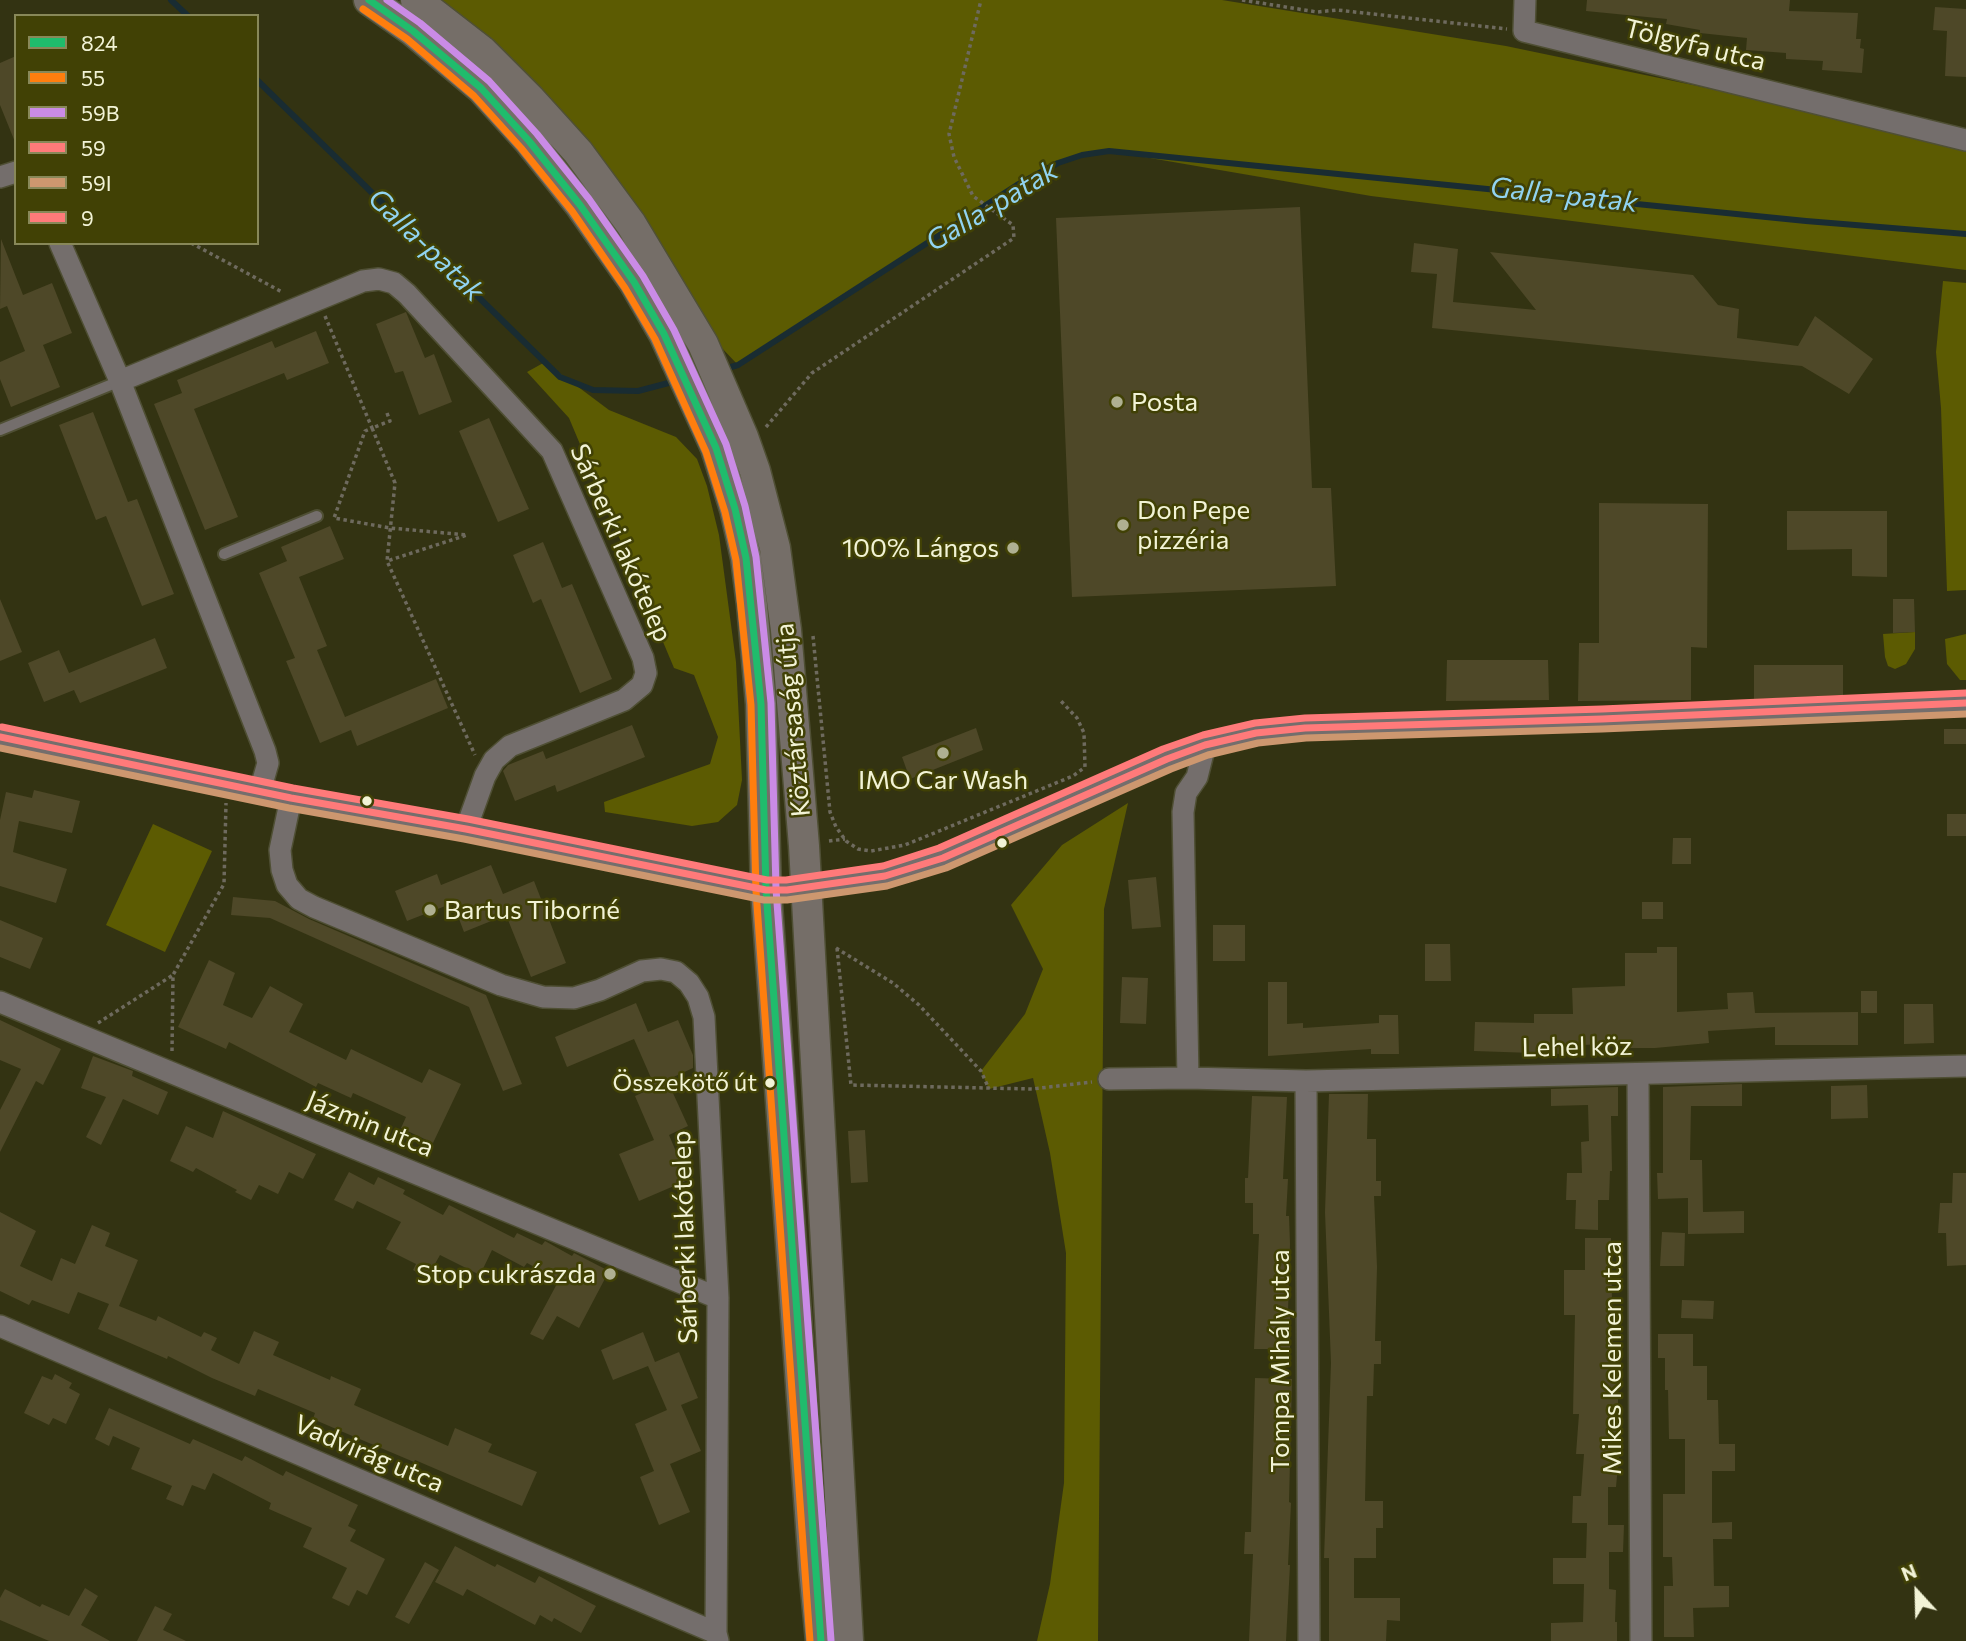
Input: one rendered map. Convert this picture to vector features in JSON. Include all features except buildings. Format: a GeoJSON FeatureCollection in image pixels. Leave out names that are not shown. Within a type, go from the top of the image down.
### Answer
{"type":"FeatureCollection","features":[{"type":"Feature","properties":{"kind":"street","name":"Köztársaság útja"},"geometry":{"type":"LineString","coordinates":[[369,0],[413,31],[481,88],[529,141],[580,205],[634,282],[675,356],[716,448],[735,509],[748,570],[761,704],[766,890]]}},
{"type":"Feature","properties":{"kind":"street","name":"Köztársaság útja"},"geometry":{"type":"LineString","coordinates":[[416,0],[482,51],[578,152],[631,224],[703,344],[755,471],[775,548],[792,693],[804,846],[804,890]]}},
{"type":"Feature","properties":{"kind":"street"},"geometry":{"type":"LineString","coordinates":[[1524,31],[1525,0]]}},
{"type":"Feature","properties":{"kind":"street","name":"Tölgyfa utca"},"geometry":{"type":"LineString","coordinates":[[1524,31],[1966,140]]}},
{"type":"Feature","properties":{"kind":"street"},"geometry":{"type":"LineString","coordinates":[[61,245],[120,381],[265,751],[268,764],[260,791]]}},
{"type":"Feature","properties":{"kind":"street","name":"Sárberki lakótelep"},"geometry":{"type":"LineString","coordinates":[[120,381],[363,281],[379,279],[394,283],[552,451],[643,658],[646,673],[642,685],[624,700],[510,746],[494,760],[485,776],[466,829]]}},
{"type":"Feature","properties":{"kind":"street"},"geometry":{"type":"LineString","coordinates":[[0,737],[291,798],[466,829],[766,890],[804,890],[885,876],[943,858],[1116,780],[1205,745],[1256,733],[1305,728],[1588,720],[1966,703]]}},
{"type":"Feature","properties":{"kind":"street"},"geometry":{"type":"LineString","coordinates":[[1188,1078],[1184,812],[1186,793],[1197,777],[1205,745]]}},
{"type":"Feature","properties":{"kind":"street","name":"Sárberki lakótelep"},"geometry":{"type":"LineString","coordinates":[[291,798],[280,850],[282,870],[287,885],[299,899],[314,907],[501,985],[543,997],[574,998],[600,990],[642,971],[661,969],[676,972],[689,983],[698,997],[704,1017],[718,1298],[717,1637]]}},
{"type":"Feature","properties":{"kind":"street"},"geometry":{"type":"LineString","coordinates":[[766,890],[821,1641]]}},
{"type":"Feature","properties":{"kind":"street"},"geometry":{"type":"LineString","coordinates":[[804,890],[848,1641]]}},
{"type":"Feature","properties":{"kind":"street","name":"Jázmin utca"},"geometry":{"type":"LineString","coordinates":[[1,1004],[718,1298]]}},
{"type":"Feature","properties":{"kind":"street","name":"Lehel köz"},"geometry":{"type":"LineString","coordinates":[[1108,1079],[1306,1081],[1966,1066]]}},
{"type":"Feature","properties":{"kind":"street","name":"Mikes Kelemen utca"},"geometry":{"type":"LineString","coordinates":[[1638,1074],[1641,1641]]}},
{"type":"Feature","properties":{"kind":"street","name":"Tompa Mihály utca"},"geometry":{"type":"LineString","coordinates":[[1306,1081],[1309,1641]]}},
{"type":"Feature","properties":{"kind":"street","name":"Vadvirág utca"},"geometry":{"type":"LineString","coordinates":[[0,1326],[717,1637]]}},
{"type":"Feature","properties":{"kind":"lane"},"geometry":{"type":"LineString","coordinates":[[0,429],[120,381]]}},
{"type":"Feature","properties":{"kind":"lane"},"geometry":{"type":"LineString","coordinates":[[225,554],[317,516]]}},
{"type":"Feature","properties":{"kind":"path"},"geometry":{"type":"LineString","coordinates":[[761,418],[766,428],[812,373],[1014,238],[1013,225],[973,197],[954,157],[949,134],[981,0]]}},
{"type":"Feature","properties":{"kind":"path"},"geometry":{"type":"LineString","coordinates":[[1242,0],[1317,12],[1337,10],[1524,31]]}},
{"type":"Feature","properties":{"kind":"path"},"geometry":{"type":"LineString","coordinates":[[195,245],[312,302],[395,483],[387,561],[485,776]]}},
{"type":"Feature","properties":{"kind":"path"},"geometry":{"type":"LineString","coordinates":[[387,413],[390,421],[365,431],[334,518],[390,528],[467,535],[387,561]]}},
{"type":"Feature","properties":{"kind":"path"},"geometry":{"type":"LineString","coordinates":[[813,634],[830,812],[846,841],[858,849],[883,849],[915,841],[1073,776],[1084,767],[1084,733],[1077,718],[1060,700]]}},
{"type":"Feature","properties":{"kind":"path"},"geometry":{"type":"LineString","coordinates":[[79,1034],[173,975],[224,884],[227,783]]}},
{"type":"Feature","properties":{"kind":"path"},"geometry":{"type":"LineString","coordinates":[[807,931],[893,983],[919,1005],[981,1071],[989,1089]]}},
{"type":"Feature","properties":{"kind":"path"},"geometry":{"type":"LineString","coordinates":[[836,948],[850,1084],[1032,1089],[1108,1079]]}},
{"type":"Feature","properties":{"kind":"path"},"geometry":{"type":"LineString","coordinates":[[172,1073],[173,975]]}},
{"type":"Feature","properties":{"kind":"shaded area"},"geometry":{"type":"Polygon","coordinates":[[[411,0],[1222,0],[1506,46],[1966,142],[1966,270],[1371,196],[1109,151],[1058,163],[1017,185],[738,365],[719,345],[631,224],[411,0]]]}},
{"type":"Feature","properties":{"kind":"shaded area"},"geometry":{"type":"Polygon","coordinates":[[[1943,281],[1966,283],[1966,590],[1947,591],[1941,408],[1936,352],[1943,281]]]}},
{"type":"Feature","properties":{"kind":"shaded area"},"geometry":{"type":"Polygon","coordinates":[[[545,362],[609,410],[676,437],[697,459],[719,535],[736,662],[742,780],[737,805],[718,822],[692,826],[605,812],[604,802],[710,764],[718,737],[694,675],[674,668],[569,418],[527,372],[545,362]]]}},
{"type":"Feature","properties":{"kind":"shaded area"},"geometry":{"type":"Polygon","coordinates":[[[1915,632],[1915,649],[1906,664],[1895,669],[1888,666],[1883,634],[1915,632]]]}},
{"type":"Feature","properties":{"kind":"shaded area"},"geometry":{"type":"Polygon","coordinates":[[[1966,634],[1966,680],[1960,680],[1947,664],[1945,639],[1966,634]]]}},
{"type":"Feature","properties":{"kind":"shaded area"},"geometry":{"type":"Polygon","coordinates":[[[1128,803],[1104,909],[1098,1641],[1037,1641],[1050,1584],[1064,1483],[1066,1253],[1050,1153],[1033,1078],[989,1089],[981,1071],[1025,1014],[1043,969],[1011,905],[1062,845],[1128,803]]]}},
{"type":"Feature","properties":{"kind":"shaded area"},"geometry":{"type":"Polygon","coordinates":[[[153,824],[212,851],[165,952],[106,925],[153,824]]]}},
{"type":"Feature","properties":{"kind":"waterway","name":"Galla-patak"},"geometry":{"type":"LineString","coordinates":[[171,0],[186,14]]}},
{"type":"Feature","properties":{"kind":"waterway","name":"Galla-patak"},"geometry":{"type":"LineString","coordinates":[[259,82],[560,377],[593,390],[638,391],[676,381]]}},
{"type":"Feature","properties":{"kind":"waterway","name":"Galla-patak"},"geometry":{"type":"LineString","coordinates":[[724,369],[738,365],[1017,185],[1058,163],[1082,155],[1109,151],[1806,221],[1966,234]]}},
{"type":"Feature","properties":{"kind":"transit line","name":"824"},"geometry":{"type":"LineString","coordinates":[[369,0],[413,31],[481,88],[529,141],[580,205],[634,282],[664,334],[716,448],[735,509],[746,558],[761,704],[766,890],[821,1641]]}},
{"type":"Feature","properties":{"kind":"transit line","name":"59B"},"geometry":{"type":"LineString","coordinates":[[387,0],[420,23],[489,81],[537,134],[589,199],[643,276],[674,330],[726,444],[745,506],[756,557],[771,703],[776,889],[831,1640]]}},
{"type":"Feature","properties":{"kind":"transit line","name":"55"},"geometry":{"type":"LineString","coordinates":[[363,9],[407,39],[474,96],[572,211],[625,288],[655,339],[706,452],[725,512],[736,560],[751,705],[756,891],[810,1641]]}},
{"type":"Feature","properties":{"kind":"transit line","name":"9"},"geometry":{"type":"LineString","coordinates":[[2,727],[293,788],[468,819],[767,880],[786,880],[883,866],[939,848],[1163,749],[1203,735],[1255,723],[1305,718],[1602,709],[1966,693]]}},
{"type":"Feature","properties":{"kind":"transit line","name":"59"},"geometry":{"type":"LineString","coordinates":[[0,737],[291,798],[466,829],[766,890],[787,890],[885,876],[943,858],[1167,759],[1205,745],[1256,733],[1305,728],[1602,719],[1966,703]]}},
{"type":"Feature","properties":{"kind":"transit line","name":"59I"},"geometry":{"type":"LineString","coordinates":[[0,748],[289,808],[464,839],[764,900],[787,900],[887,886],[946,868],[1171,769],[1208,755],[1258,743],[1306,738],[1966,714]]}},
{"type":"Feature","properties":{"kind":"place","name":"Posta"},"geometry":{"type":"Point","coordinates":[1117,402]}},
{"type":"Feature","properties":{"kind":"place","name":"Don Pepe pizzéria"},"geometry":{"type":"Point","coordinates":[1123,525]}},
{"type":"Feature","properties":{"kind":"place","name":"100% Lángos"},"geometry":{"type":"Point","coordinates":[1013,548]}},
{"type":"Feature","properties":{"kind":"place","name":"IMO Car Wash"},"geometry":{"type":"Point","coordinates":[943,753]}},
{"type":"Feature","properties":{"kind":"place","name":"Bartus Tiborné"},"geometry":{"type":"Point","coordinates":[430,910]}},
{"type":"Feature","properties":{"kind":"place","name":"Összekötő út"},"geometry":{"type":"Point","coordinates":[770,1083]}},
{"type":"Feature","properties":{"kind":"place","name":"Stop cukrászda"},"geometry":{"type":"Point","coordinates":[610,1274]}}]}
